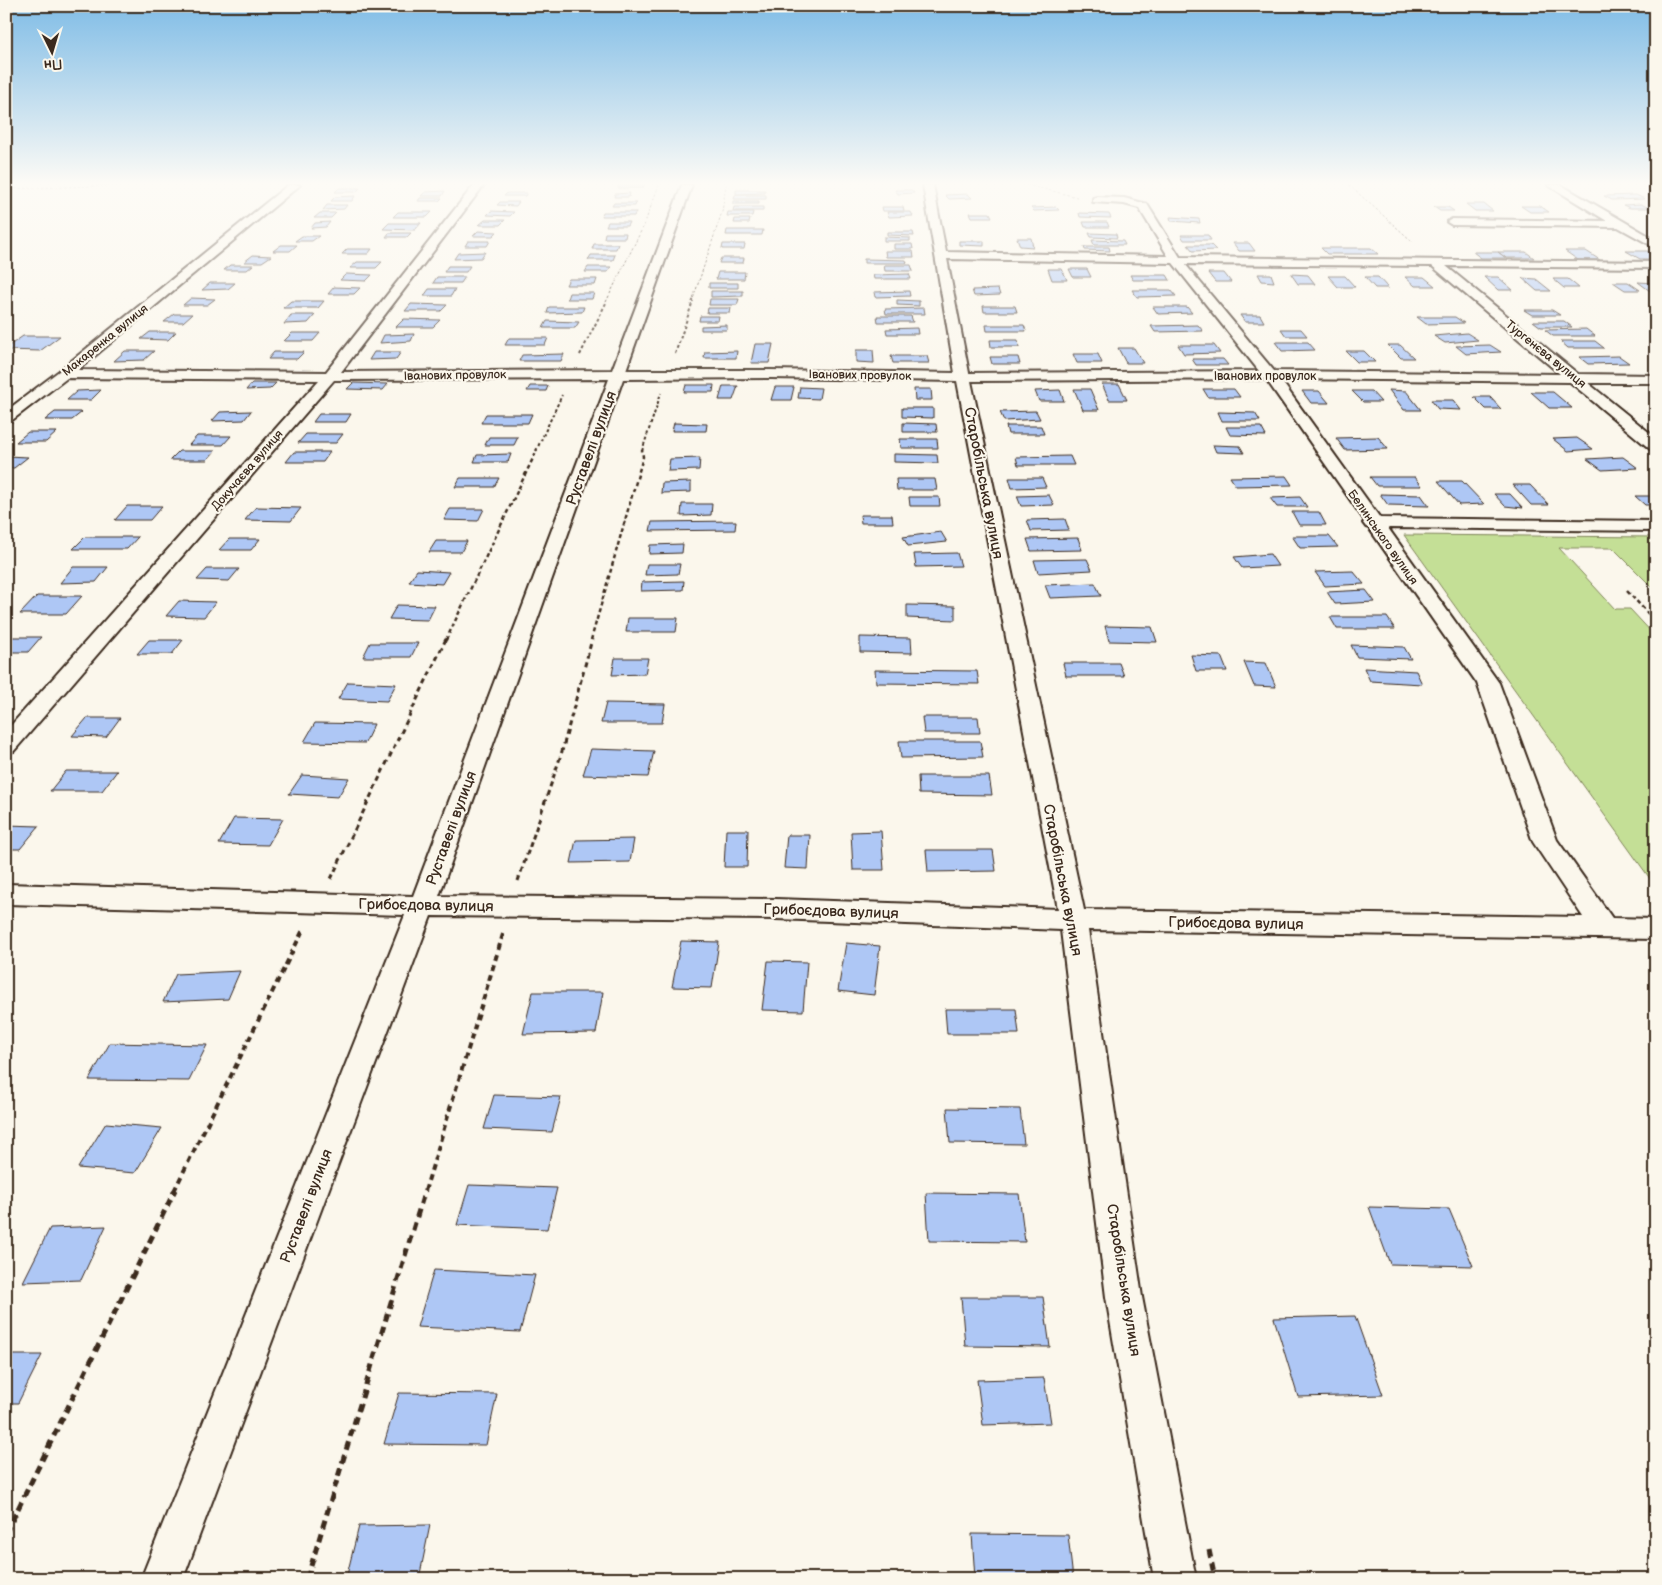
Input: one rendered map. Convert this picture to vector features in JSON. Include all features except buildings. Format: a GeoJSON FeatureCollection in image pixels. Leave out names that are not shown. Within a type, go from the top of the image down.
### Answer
{"type":"FeatureCollection","features":[{"type":"Feature","properties":{"kind":"street","name":"Макаренка вулиця"},"geometry":{"type":"LineString","coordinates":[[6,418],[64,374],[205,259]]}},
{"type":"Feature","properties":{"kind":"street","name":"Докучаєва вулиця"},"geometry":{"type":"LineString","coordinates":[[6,746],[330,376],[422,259]]}},
{"type":"Feature","properties":{"kind":"street","name":"Руставелі вулиця"},"geometry":{"type":"LineString","coordinates":[[162,1579],[422,906],[660,259]]}},
{"type":"Feature","properties":{"kind":"street","name":"Старобільська вулиця"},"geometry":{"type":"LineString","coordinates":[[941,259],[1073,920],[1124,1297],[1175,1579]]}},
{"type":"Feature","properties":{"kind":"street"},"geometry":{"type":"LineString","coordinates":[[1127,259],[1656,265]]}},
{"type":"Feature","properties":{"kind":"street","name":"Белинського вулиця"},"geometry":{"type":"LineString","coordinates":[[1176,260],[1270,376],[1372,523],[1488,683],[1545,842],[1605,929]]}},
{"type":"Feature","properties":{"kind":"street","name":"Тургенєва вулиця"},"geometry":{"type":"LineString","coordinates":[[1435,263],[1656,446]]}},
{"type":"Feature","properties":{"kind":"street","name":"Іванових провулок"},"geometry":{"type":"LineString","coordinates":[[64,374],[330,376],[618,373],[963,377],[1270,376],[1656,379]]}},
{"type":"Feature","properties":{"kind":"street"},"geometry":{"type":"LineString","coordinates":[[1372,523],[1656,526]]}},
{"type":"Feature","properties":{"kind":"street","name":"Грибоєдова вулиця"},"geometry":{"type":"LineString","coordinates":[[6,894],[422,906],[507,916],[776,909],[1073,920],[1656,929]]}},
{"type":"Feature","properties":{"kind":"path"},"geometry":{"type":"LineString","coordinates":[[6,1533],[306,925],[319,903],[628,259]]}},
{"type":"Feature","properties":{"kind":"path"},"geometry":{"type":"LineString","coordinates":[[307,1579],[507,916],[562,755],[585,662],[643,457],[642,450],[706,259]]}},
{"type":"Feature","properties":{"kind":"path"},"geometry":{"type":"LineString","coordinates":[[1430,259],[1435,263]]}},
{"type":"Feature","properties":{"kind":"path"},"geometry":{"type":"LineString","coordinates":[[1627,591],[1656,622]]}},
{"type":"Feature","properties":{"kind":"green space"},"geometry":{"type":"Polygon","coordinates":[[[1404,535],[1656,537],[1656,591],[1613,548],[1559,548],[1615,609],[1630,609],[1656,637],[1656,887],[1404,535]]]}}]}
